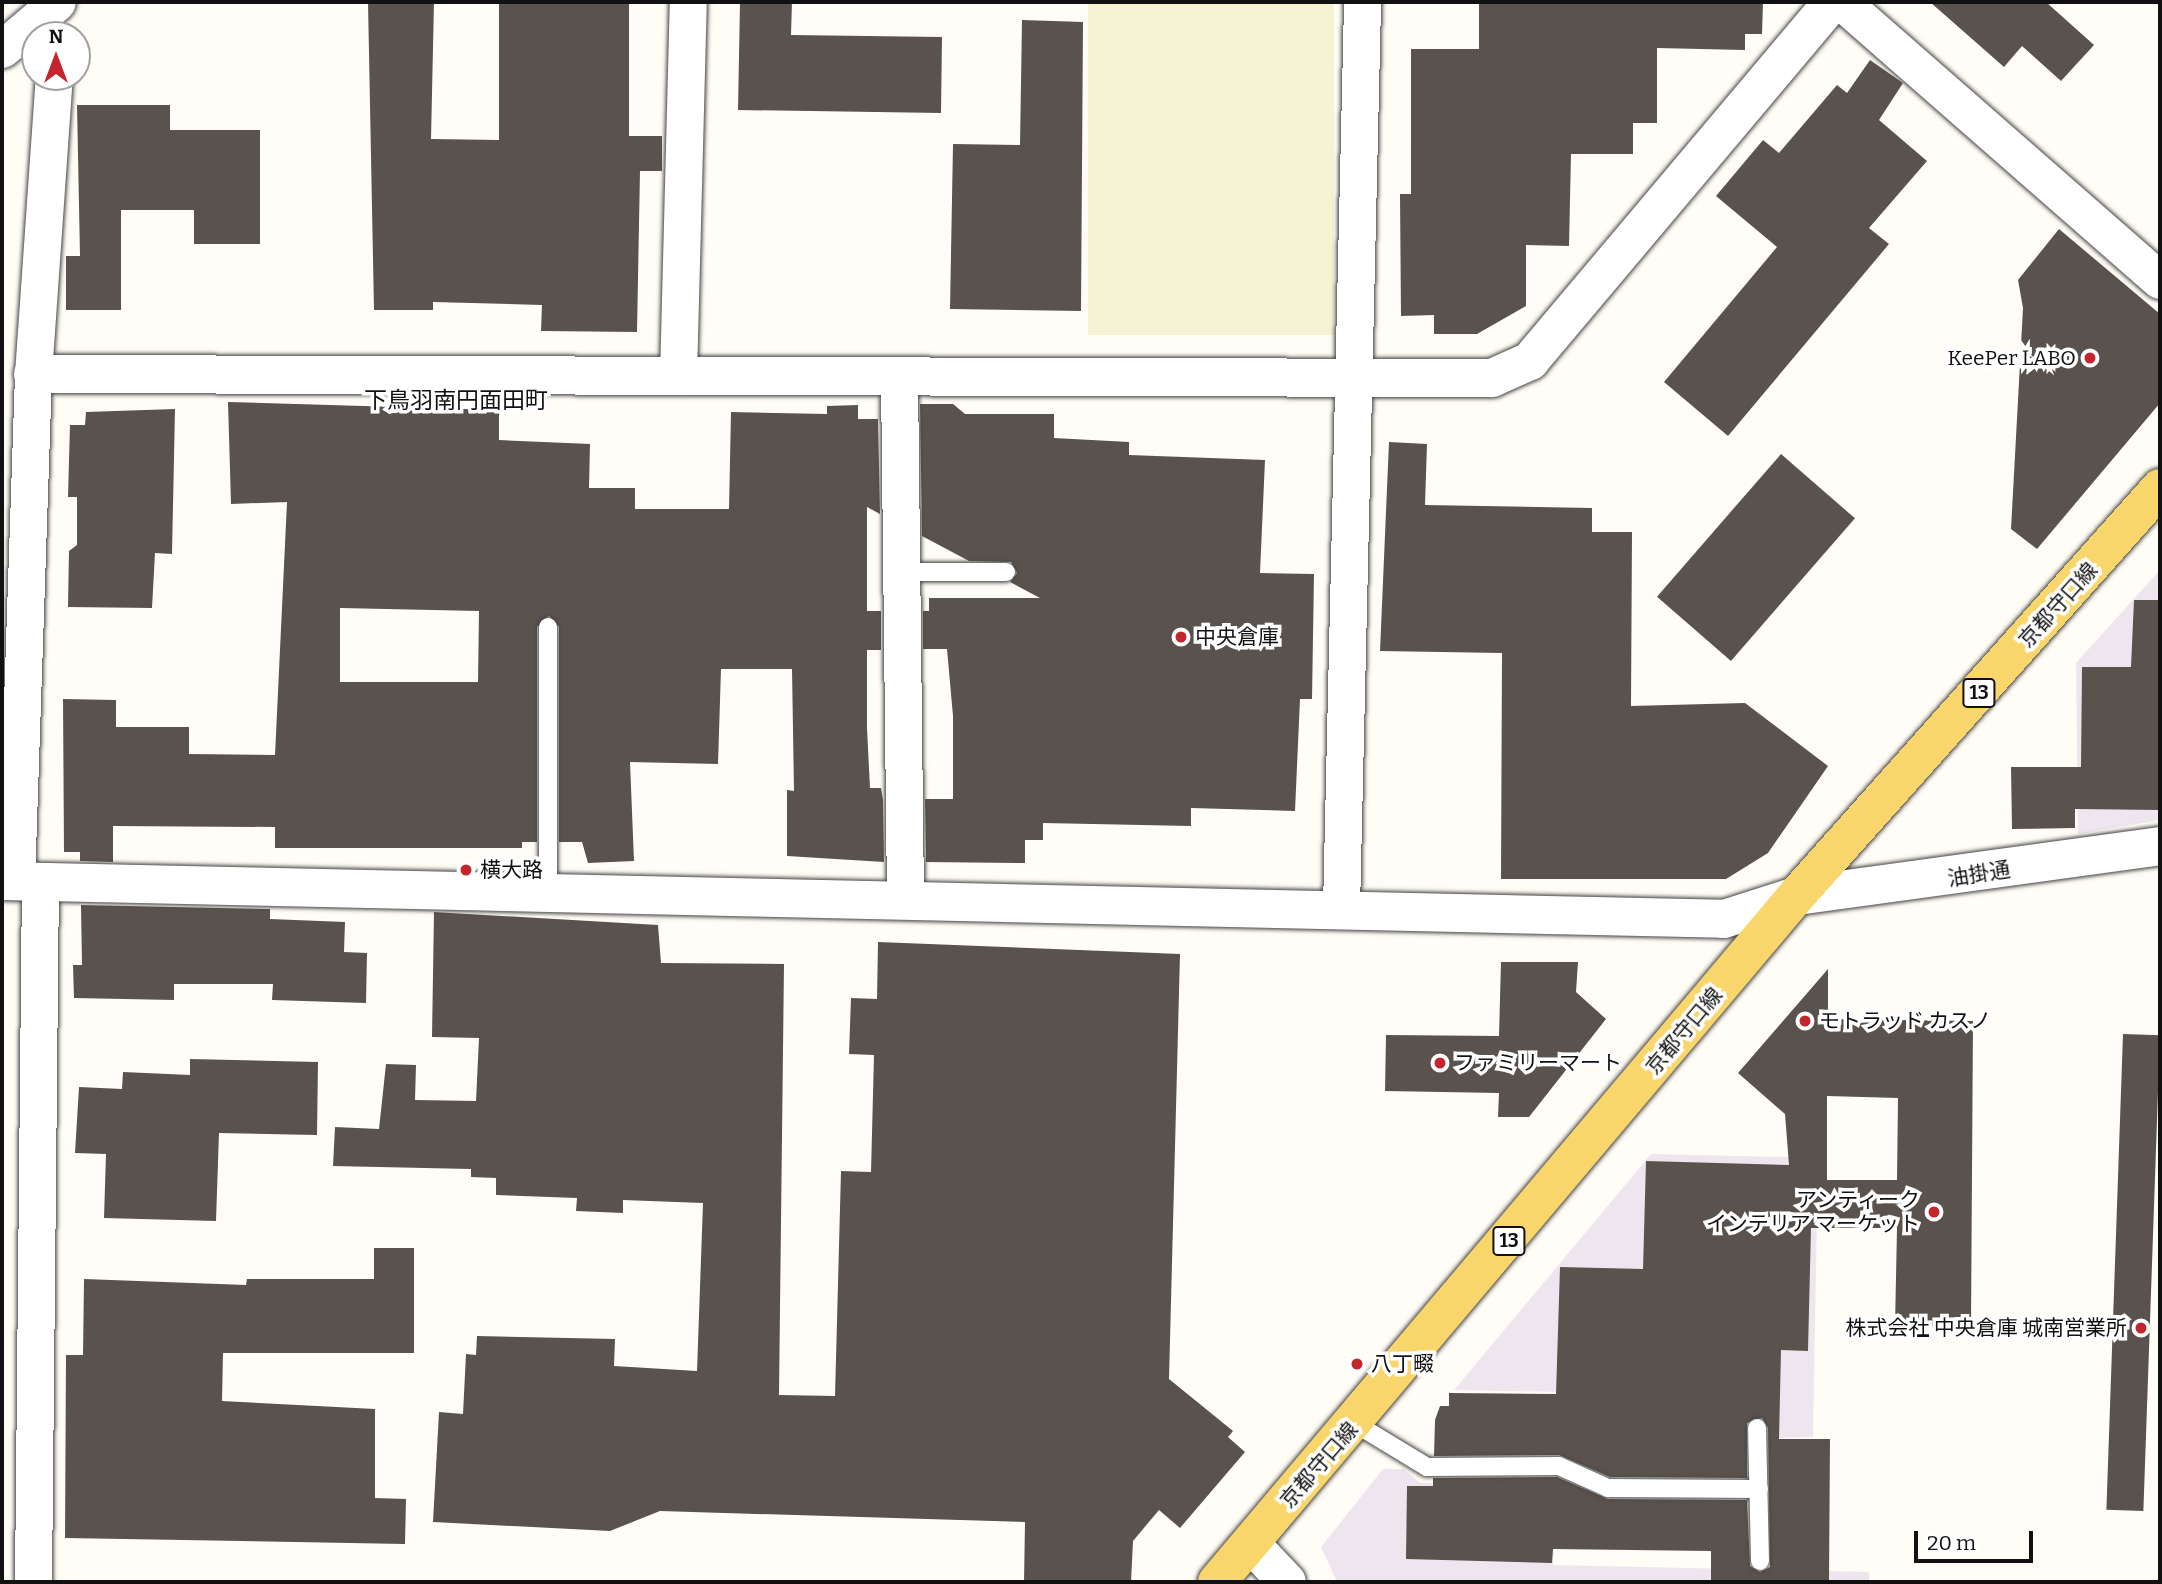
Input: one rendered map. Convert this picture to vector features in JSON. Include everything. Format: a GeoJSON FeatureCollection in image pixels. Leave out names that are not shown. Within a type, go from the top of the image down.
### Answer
{"type":"FeatureCollection","features":[{"type":"Feature","properties":{"kind":"main road","name":"京都守口線"},"geometry":{"type":"LineString","coordinates":[[1217,1582],[1356,1424],[1796,896],[2160,488]]}},
{"type":"Feature","properties":{"kind":"street"},"geometry":{"type":"LineString","coordinates":[[57,21],[58,2]]}},
{"type":"Feature","properties":{"kind":"street"},"geometry":{"type":"LineString","coordinates":[[2,49],[58,2]]}},
{"type":"Feature","properties":{"kind":"street"},"geometry":{"type":"LineString","coordinates":[[678,376],[688,2]]}},
{"type":"Feature","properties":{"kind":"street"},"geometry":{"type":"LineString","coordinates":[[1341,908],[1362,2]]}},
{"type":"Feature","properties":{"kind":"street"},"geometry":{"type":"LineString","coordinates":[[33,374],[1492,378],[1530,361],[1832,2]]}},
{"type":"Feature","properties":{"kind":"street"},"geometry":{"type":"LineString","coordinates":[[1842,2],[2160,281]]}},
{"type":"Feature","properties":{"kind":"street"},"geometry":{"type":"LineString","coordinates":[[33,1582],[16,1540],[19,881],[33,374],[53,91]]}},
{"type":"Feature","properties":{"kind":"street"},"geometry":{"type":"LineString","coordinates":[[899,377],[905,900]]}},
{"type":"Feature","properties":{"kind":"street","name":"油掛通"},"geometry":{"type":"LineString","coordinates":[[19,881],[1341,908],[1724,919],[1796,896],[2160,846]]}},
{"type":"Feature","properties":{"kind":"street"},"geometry":{"type":"LineString","coordinates":[[1251,1544],[1286,1582]]}},
{"type":"Feature","properties":{"kind":"lane"},"geometry":{"type":"LineString","coordinates":[[901,572],[1006,572]]}},
{"type":"Feature","properties":{"kind":"lane"},"geometry":{"type":"LineString","coordinates":[[548,626],[548,892]]}},
{"type":"Feature","properties":{"kind":"lane"},"geometry":{"type":"LineString","coordinates":[[1356,1424],[1427,1467],[1559,1466],[1608,1489],[1759,1489]]}},
{"type":"Feature","properties":{"kind":"lane"},"geometry":{"type":"LineString","coordinates":[[1758,1427],[1760,1561]]}},
{"type":"Feature","properties":{"kind":"shaded area"},"geometry":{"type":"Polygon","coordinates":[[[1088,2],[1334,2],[1334,335],[1088,335],[1088,2]]]}},
{"type":"Feature","properties":{"kind":"shaded area"},"geometry":{"type":"Polygon","coordinates":[[[2160,570],[2160,820],[2078,834],[2076,663],[2160,570]]]}},
{"type":"Feature","properties":{"kind":"shaded area"},"geometry":{"type":"Polygon","coordinates":[[[1651,1154],[1818,1158],[1813,1437],[1778,1438],[1777,1416],[1610,1393],[1454,1390],[1651,1154]]]}},
{"type":"Feature","properties":{"kind":"shaded area"},"geometry":{"type":"Polygon","coordinates":[[[1383,1469],[1404,1469],[1420,1483],[1555,1483],[1553,1565],[1869,1572],[1869,1582],[1337,1582],[1321,1547],[1383,1469]]]}},
{"type":"Feature","properties":{"kind":"building"},"geometry":{"type":"Polygon","coordinates":[[[368,2],[434,2],[431,139],[499,140],[499,2],[629,2],[629,136],[662,136],[662,171],[640,171],[637,332],[541,331],[542,305],[433,302],[433,310],[374,310],[368,2]]]}},
{"type":"Feature","properties":{"kind":"building"},"geometry":{"type":"Polygon","coordinates":[[[740,2],[792,2],[791,35],[942,37],[941,113],[738,110],[740,2]]]}},
{"type":"Feature","properties":{"kind":"building"},"geometry":{"type":"Polygon","coordinates":[[[1479,2],[1763,2],[1762,34],[1745,34],[1745,50],[1657,48],[1657,123],[1633,123],[1633,154],[1571,154],[1569,246],[1526,245],[1526,306],[1477,334],[1434,334],[1434,315],[1401,316],[1400,194],[1411,194],[1411,49],[1479,49],[1479,2]]]}},
{"type":"Feature","properties":{"kind":"building"},"geometry":{"type":"Polygon","coordinates":[[[1930,2],[2046,2],[2094,45],[2061,81],[2022,46],[2004,67],[1930,2]]]}},
{"type":"Feature","properties":{"kind":"building"},"geometry":{"type":"Polygon","coordinates":[[[1022,20],[1083,22],[1081,311],[950,309],[953,144],[1020,145],[1022,20]]]}},
{"type":"Feature","properties":{"kind":"building"},"geometry":{"type":"Polygon","coordinates":[[[1870,60],[1903,83],[1879,120],[1927,161],[1869,228],[1889,244],[1728,436],[1664,382],[1777,247],[1716,196],[1763,140],[1779,153],[1837,85],[1847,93],[1870,60]]]}},
{"type":"Feature","properties":{"kind":"building"},"geometry":{"type":"Polygon","coordinates":[[[77,105],[170,105],[170,130],[260,130],[260,244],[194,244],[194,210],[121,210],[121,310],[66,310],[66,256],[80,256],[77,105]]]}},
{"type":"Feature","properties":{"kind":"building","name":"KeePer LABO"},"geometry":{"type":"Polygon","coordinates":[[[2059,229],[2160,314],[2160,403],[2037,549],[2011,529],[2023,308],[2018,280],[2059,229]]]}},
{"type":"Feature","properties":{"kind":"building"},"geometry":{"type":"Polygon","coordinates":[[[228,402],[499,410],[499,440],[590,444],[589,488],[635,488],[635,509],[729,509],[731,412],[827,414],[827,406],[858,405],[858,419],[878,419],[880,514],[867,507],[867,611],[881,611],[881,650],[867,650],[867,728],[870,788],[881,788],[883,800],[884,862],[787,856],[787,790],[794,791],[792,669],[721,669],[718,764],[630,762],[634,861],[588,863],[582,842],[559,842],[559,627],[549,616],[537,627],[537,842],[522,842],[522,848],[275,848],[275,827],[113,826],[113,862],[80,861],[80,852],[64,852],[63,699],[116,700],[116,727],[189,727],[189,754],[275,755],[287,502],[231,504],[228,402]],[[340,608],[340,682],[478,682],[479,611],[340,608]]]}},
{"type":"Feature","properties":{"kind":"building","name":"中央倉庫"},"geometry":{"type":"Polygon","coordinates":[[[920,404],[953,404],[965,414],[1054,414],[1054,438],[1129,442],[1129,455],[1265,460],[1260,573],[1314,574],[1312,699],[1300,699],[1295,811],[1191,808],[1191,826],[1043,823],[1043,840],[1025,840],[1025,863],[926,862],[925,799],[953,799],[953,716],[947,649],[923,649],[923,611],[929,611],[929,598],[1040,598],[1010,582],[1017,573],[1011,562],[969,561],[922,536],[920,404]]]}},
{"type":"Feature","properties":{"kind":"building"},"geometry":{"type":"Polygon","coordinates":[[[175,409],[172,554],[155,553],[152,608],[68,607],[69,551],[77,545],[77,497],[68,497],[70,425],[85,425],[86,412],[175,409]]]}},
{"type":"Feature","properties":{"kind":"building"},"geometry":{"type":"Polygon","coordinates":[[[1389,442],[1427,444],[1425,505],[1592,508],[1592,532],[1632,532],[1631,706],[1745,703],[1828,766],[1768,853],[1726,879],[1501,879],[1502,653],[1380,651],[1389,442]]]}},
{"type":"Feature","properties":{"kind":"building"},"geometry":{"type":"Polygon","coordinates":[[[1781,454],[1855,518],[1731,661],[1657,597],[1781,454]]]}},
{"type":"Feature","properties":{"kind":"building"},"geometry":{"type":"Polygon","coordinates":[[[2134,600],[2160,600],[2160,810],[2075,809],[2075,828],[2012,829],[2011,767],[2081,767],[2082,667],[2131,667],[2134,600]]]}},
{"type":"Feature","properties":{"kind":"building"},"geometry":{"type":"Polygon","coordinates":[[[81,905],[270,909],[270,919],[345,922],[344,952],[367,953],[366,1003],[272,1000],[273,984],[174,984],[174,1000],[74,998],[73,965],[82,965],[81,905]]]}},
{"type":"Feature","properties":{"kind":"building"},"geometry":{"type":"Polygon","coordinates":[[[434,912],[658,925],[661,963],[784,964],[779,1395],[835,1396],[841,1171],[871,1172],[874,1055],[849,1054],[851,998],[877,999],[878,942],[1180,954],[1169,1379],[1233,1431],[1228,1437],[1245,1452],[1180,1528],[1159,1510],[1133,1541],[1131,1582],[1024,1582],[1025,1522],[660,1511],[610,1531],[433,1522],[439,1412],[463,1414],[466,1354],[476,1355],[477,1336],[615,1339],[614,1366],[697,1371],[703,1203],[623,1200],[623,1213],[576,1211],[577,1198],[496,1195],[496,1178],[471,1177],[471,1169],[333,1166],[335,1127],[379,1129],[386,1064],[416,1065],[415,1100],[476,1101],[479,1038],[432,1037],[434,912]]]}},
{"type":"Feature","properties":{"kind":"building"},"geometry":{"type":"Polygon","coordinates":[[[1501,962],[1578,962],[1576,992],[1606,1019],[1529,1117],[1498,1117],[1499,1093],[1385,1091],[1386,1035],[1499,1036],[1501,962]]]}},
{"type":"Feature","properties":{"kind":"building"},"geometry":{"type":"Polygon","coordinates":[[[1828,969],[1828,1019],[1973,1021],[1971,1326],[1895,1327],[1897,1228],[1811,1228],[1808,1351],[1781,1350],[1779,1439],[1830,1439],[1829,1582],[1711,1582],[1711,1551],[1553,1549],[1552,1563],[1406,1559],[1407,1486],[1433,1486],[1433,1478],[1557,1477],[1608,1499],[1747,1500],[1750,1566],[1760,1572],[1770,1567],[1768,1428],[1762,1418],[1747,1423],[1747,1478],[1610,1477],[1559,1455],[1434,1456],[1435,1420],[1440,1406],[1449,1406],[1449,1393],[1556,1394],[1560,1267],[1643,1269],[1646,1161],[1789,1165],[1785,1114],[1738,1073],[1828,969]],[[1827,1096],[1827,1180],[1897,1180],[1898,1098],[1827,1096]]]}},
{"type":"Feature","properties":{"kind":"building","name":"株式会社 中央倉庫 城南営業所"},"geometry":{"type":"Polygon","coordinates":[[[2123,1034],[2160,1035],[2143,1511],[2106,1510],[2123,1034]]]}},
{"type":"Feature","properties":{"kind":"building"},"geometry":{"type":"Polygon","coordinates":[[[190,1059],[318,1062],[317,1135],[219,1133],[216,1221],[104,1218],[106,1154],[75,1153],[79,1087],[122,1089],[123,1072],[190,1075],[190,1059]]]}},
{"type":"Feature","properties":{"kind":"building"},"geometry":{"type":"Polygon","coordinates":[[[374,1248],[414,1248],[414,1353],[223,1353],[222,1401],[375,1409],[375,1498],[406,1499],[405,1544],[65,1538],[66,1355],[83,1355],[84,1279],[246,1285],[247,1279],[374,1279],[374,1248]]]}},
{"type":"Feature","properties":{"kind":"place","name":"KeePer LABO"},"geometry":{"type":"Point","coordinates":[2090,358]}},
{"type":"Feature","properties":{"kind":"place","name":"中央倉庫"},"geometry":{"type":"Point","coordinates":[1181,637]}},
{"type":"Feature","properties":{"kind":"place","name":"横大路"},"geometry":{"type":"Point","coordinates":[466,870]}},
{"type":"Feature","properties":{"kind":"place","name":"モトラッド カスノ"},"geometry":{"type":"Point","coordinates":[1805,1021]}},
{"type":"Feature","properties":{"kind":"place","name":"ファミリーマート"},"geometry":{"type":"Point","coordinates":[1440,1063]}},
{"type":"Feature","properties":{"kind":"place","name":"アンティーク インテリア マーケット"},"geometry":{"type":"Point","coordinates":[1934,1212]}},
{"type":"Feature","properties":{"kind":"place","name":"株式会社 中央倉庫 城南営業所"},"geometry":{"type":"Point","coordinates":[2141,1328]}},
{"type":"Feature","properties":{"kind":"place","name":"八丁畷"},"geometry":{"type":"Point","coordinates":[1357,1364]}},
{"type":"Feature","properties":{"kind":"district","name":"下鳥羽南円面田町"},"geometry":{"type":"Point","coordinates":[456,400]}}]}
